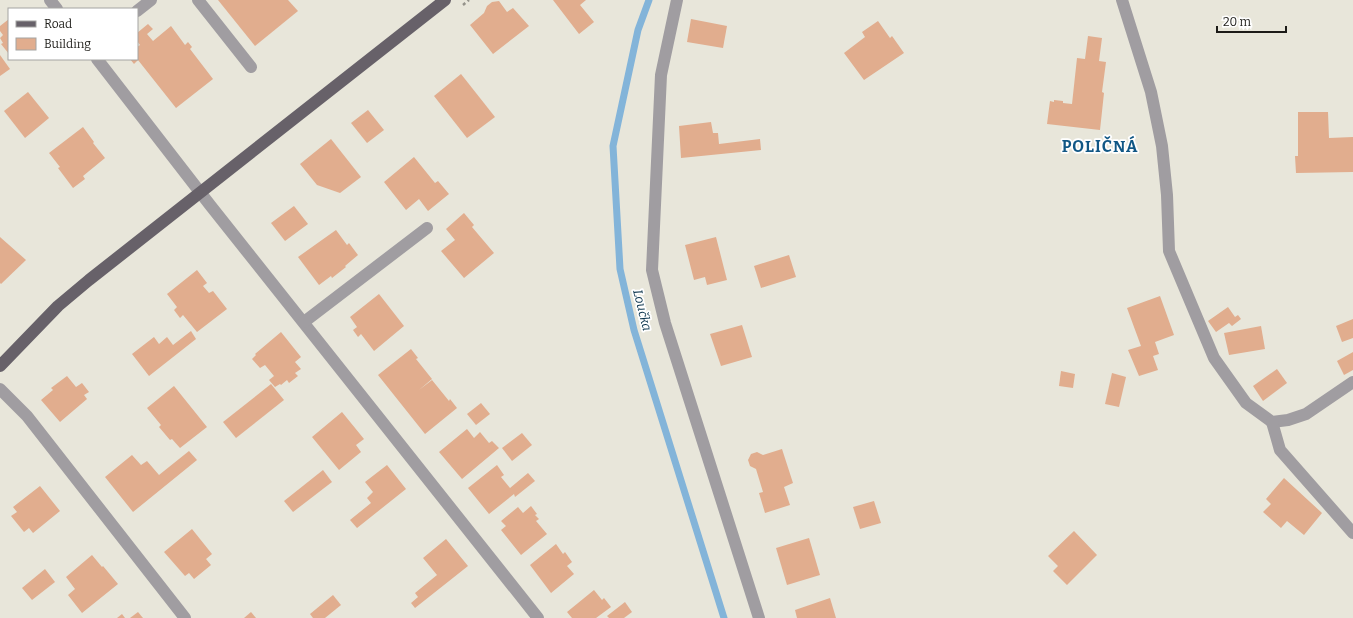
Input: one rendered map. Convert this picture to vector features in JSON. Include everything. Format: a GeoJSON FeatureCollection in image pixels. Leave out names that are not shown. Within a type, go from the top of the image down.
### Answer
{"type":"FeatureCollection","features":[{"type":"Feature","properties":{"kind":"main road"},"geometry":{"type":"LineString","coordinates":[[0,366],[58,306],[89,280],[445,0]]}},
{"type":"Feature","properties":{"kind":"street"},"geometry":{"type":"LineString","coordinates":[[50,0],[56,8]]}},
{"type":"Feature","properties":{"kind":"street"},"geometry":{"type":"LineString","coordinates":[[138,10],[151,0]]}},
{"type":"Feature","properties":{"kind":"street"},"geometry":{"type":"LineString","coordinates":[[198,0],[251,67]]}},
{"type":"Feature","properties":{"kind":"street"},"geometry":{"type":"LineString","coordinates":[[677,0],[661,76],[652,270],[665,323],[760,618]]}},
{"type":"Feature","properties":{"kind":"street"},"geometry":{"type":"LineString","coordinates":[[1122,0],[1151,92],[1162,146],[1167,195],[1169,251],[1214,358],[1246,402],[1272,422],[1280,450],[1353,533]]}},
{"type":"Feature","properties":{"kind":"street"},"geometry":{"type":"LineString","coordinates":[[98,60],[200,192],[538,618]]}},
{"type":"Feature","properties":{"kind":"street"},"geometry":{"type":"LineString","coordinates":[[304,322],[427,228]]}},
{"type":"Feature","properties":{"kind":"street"},"geometry":{"type":"LineString","coordinates":[[1272,422],[1288,420],[1306,414],[1353,382]]}},
{"type":"Feature","properties":{"kind":"street"},"geometry":{"type":"LineString","coordinates":[[0,389],[27,416],[186,618]]}},
{"type":"Feature","properties":{"kind":"building"},"geometry":{"type":"Polygon","coordinates":[[[218,0],[288,0],[298,11],[255,46],[218,0]]]}},
{"type":"Feature","properties":{"kind":"building"},"geometry":{"type":"Polygon","coordinates":[[[553,0],[586,0],[580,5],[594,22],[579,34],[553,0]]]}},
{"type":"Feature","properties":{"kind":"building"},"geometry":{"type":"Polygon","coordinates":[[[499,1],[507,12],[513,8],[529,26],[493,54],[470,25],[484,13],[487,6],[492,2],[499,1]]]}},
{"type":"Feature","properties":{"kind":"building"},"geometry":{"type":"Polygon","coordinates":[[[691,19],[727,26],[723,48],[687,42],[691,19]]]}},
{"type":"Feature","properties":{"kind":"building"},"geometry":{"type":"Polygon","coordinates":[[[8,20],[8,53],[1,44],[3,43],[0,38],[3,35],[0,31],[0,26],[8,20]]]}},
{"type":"Feature","properties":{"kind":"building"},"geometry":{"type":"Polygon","coordinates":[[[878,21],[890,38],[892,36],[904,53],[864,80],[844,53],[865,37],[862,32],[878,21]]]}},
{"type":"Feature","properties":{"kind":"building"},"geometry":{"type":"Polygon","coordinates":[[[148,24],[153,29],[147,34],[153,41],[171,26],[185,45],[188,42],[192,47],[190,49],[213,79],[176,108],[138,60],[138,46],[140,45],[138,42],[138,32],[148,24]]]}},
{"type":"Feature","properties":{"kind":"building"},"geometry":{"type":"Polygon","coordinates":[[[1088,36],[1102,38],[1099,61],[1106,62],[1102,92],[1104,93],[1100,130],[1047,124],[1050,101],[1063,101],[1063,103],[1072,104],[1077,58],[1085,59],[1088,36]]]}},
{"type":"Feature","properties":{"kind":"building"},"geometry":{"type":"Polygon","coordinates":[[[0,55],[10,69],[0,76],[0,55]]]}},
{"type":"Feature","properties":{"kind":"building"},"geometry":{"type":"Polygon","coordinates":[[[131,60],[138,60],[134,64],[131,60]]]}},
{"type":"Feature","properties":{"kind":"building"},"geometry":{"type":"Polygon","coordinates":[[[461,74],[495,117],[467,138],[434,96],[461,74]]]}},
{"type":"Feature","properties":{"kind":"building"},"geometry":{"type":"Polygon","coordinates":[[[28,92],[49,118],[25,138],[4,111],[28,92]]]}},
{"type":"Feature","properties":{"kind":"building"},"geometry":{"type":"Polygon","coordinates":[[[368,110],[384,130],[367,143],[351,123],[368,110]]]}},
{"type":"Feature","properties":{"kind":"building"},"geometry":{"type":"Polygon","coordinates":[[[1298,112],[1328,112],[1329,138],[1353,137],[1353,172],[1296,173],[1295,156],[1298,156],[1298,112]]]}},
{"type":"Feature","properties":{"kind":"building"},"geometry":{"type":"Polygon","coordinates":[[[711,122],[713,133],[718,133],[719,144],[760,139],[761,150],[681,158],[679,126],[711,122]]]}},
{"type":"Feature","properties":{"kind":"building"},"geometry":{"type":"Polygon","coordinates":[[[83,127],[105,158],[83,176],[85,179],[73,188],[49,153],[83,127]]]}},
{"type":"Feature","properties":{"kind":"building"},"geometry":{"type":"Polygon","coordinates":[[[331,139],[361,177],[340,193],[317,185],[300,164],[331,139]]]}},
{"type":"Feature","properties":{"kind":"building"},"geometry":{"type":"Polygon","coordinates":[[[414,157],[435,183],[438,181],[449,194],[428,211],[419,199],[406,210],[384,182],[414,157]]]}},
{"type":"Feature","properties":{"kind":"building"},"geometry":{"type":"Polygon","coordinates":[[[294,206],[308,224],[285,241],[271,223],[294,206]]]}},
{"type":"Feature","properties":{"kind":"building"},"geometry":{"type":"Polygon","coordinates":[[[464,213],[474,225],[472,227],[494,253],[464,278],[441,251],[455,240],[446,229],[464,213]]]}},
{"type":"Feature","properties":{"kind":"building"},"geometry":{"type":"Polygon","coordinates":[[[336,230],[347,245],[349,243],[358,255],[332,278],[331,276],[319,285],[298,257],[336,230]]]}},
{"type":"Feature","properties":{"kind":"building"},"geometry":{"type":"Polygon","coordinates":[[[0,237],[26,260],[1,284],[0,283],[0,237]]]}},
{"type":"Feature","properties":{"kind":"building"},"geometry":{"type":"Polygon","coordinates":[[[716,237],[727,280],[707,285],[705,277],[694,280],[685,245],[716,237]]]}},
{"type":"Feature","properties":{"kind":"building"},"geometry":{"type":"Polygon","coordinates":[[[789,255],[796,277],[761,288],[754,266],[789,255]]]}},
{"type":"Feature","properties":{"kind":"building"},"geometry":{"type":"Polygon","coordinates":[[[197,270],[207,283],[203,286],[209,293],[213,291],[227,309],[197,332],[183,315],[180,318],[174,310],[177,307],[167,294],[197,270]]]}},
{"type":"Feature","properties":{"kind":"building"},"geometry":{"type":"Polygon","coordinates":[[[379,294],[404,326],[374,351],[361,334],[358,337],[353,330],[357,327],[350,317],[379,294]]]}},
{"type":"Feature","properties":{"kind":"building"},"geometry":{"type":"Polygon","coordinates":[[[1160,296],[1174,335],[1155,342],[1159,354],[1153,356],[1158,370],[1139,376],[1128,350],[1141,346],[1127,308],[1160,296]]]}},
{"type":"Feature","properties":{"kind":"building"},"geometry":{"type":"Polygon","coordinates":[[[1228,307],[1235,317],[1238,315],[1241,319],[1232,326],[1229,323],[1216,332],[1208,321],[1228,307]]]}},
{"type":"Feature","properties":{"kind":"building"},"geometry":{"type":"Polygon","coordinates":[[[1353,319],[1353,338],[1342,342],[1336,326],[1353,319]]]}},
{"type":"Feature","properties":{"kind":"building"},"geometry":{"type":"Polygon","coordinates":[[[742,325],[752,357],[721,366],[710,334],[742,325]]]}},
{"type":"Feature","properties":{"kind":"building"},"geometry":{"type":"Polygon","coordinates":[[[1261,326],[1265,349],[1229,355],[1224,333],[1261,326]]]}},
{"type":"Feature","properties":{"kind":"building"},"geometry":{"type":"Polygon","coordinates":[[[191,331],[196,339],[149,376],[132,354],[154,337],[159,344],[167,337],[173,345],[191,331]]]}},
{"type":"Feature","properties":{"kind":"building"},"geometry":{"type":"Polygon","coordinates":[[[281,332],[301,357],[295,362],[301,369],[295,373],[298,376],[289,383],[287,380],[281,385],[280,384],[275,387],[269,380],[274,376],[265,365],[260,368],[252,359],[256,355],[255,354],[281,332]]]}},
{"type":"Feature","properties":{"kind":"building"},"geometry":{"type":"Polygon","coordinates":[[[411,349],[418,358],[416,359],[432,379],[419,390],[432,380],[449,401],[450,399],[457,408],[425,434],[378,375],[411,349]]]}},
{"type":"Feature","properties":{"kind":"building"},"geometry":{"type":"Polygon","coordinates":[[[1353,352],[1353,370],[1344,375],[1337,361],[1353,352]]]}},
{"type":"Feature","properties":{"kind":"building"},"geometry":{"type":"Polygon","coordinates":[[[1277,369],[1287,383],[1263,401],[1253,386],[1277,369]]]}},
{"type":"Feature","properties":{"kind":"building"},"geometry":{"type":"Polygon","coordinates":[[[1061,371],[1075,374],[1073,388],[1059,386],[1061,371]]]}},
{"type":"Feature","properties":{"kind":"building"},"geometry":{"type":"Polygon","coordinates":[[[1112,373],[1126,377],[1119,407],[1105,404],[1112,373]]]}},
{"type":"Feature","properties":{"kind":"building"},"geometry":{"type":"Polygon","coordinates":[[[67,376],[76,387],[82,383],[89,392],[84,395],[87,399],[60,422],[41,400],[53,390],[51,388],[67,376]]]}},
{"type":"Feature","properties":{"kind":"building"},"geometry":{"type":"Polygon","coordinates":[[[271,384],[284,400],[236,438],[223,422],[271,384]]]}},
{"type":"Feature","properties":{"kind":"building"},"geometry":{"type":"Polygon","coordinates":[[[174,386],[207,427],[180,448],[172,439],[170,440],[159,427],[161,425],[147,408],[174,386]]]}},
{"type":"Feature","properties":{"kind":"building"},"geometry":{"type":"Polygon","coordinates":[[[481,403],[490,414],[476,425],[467,414],[481,403]]]}},
{"type":"Feature","properties":{"kind":"building"},"geometry":{"type":"Polygon","coordinates":[[[342,412],[364,439],[356,445],[361,452],[339,470],[312,437],[342,412]]]}},
{"type":"Feature","properties":{"kind":"building"},"geometry":{"type":"Polygon","coordinates":[[[467,429],[474,438],[480,432],[489,443],[492,441],[499,448],[462,479],[439,452],[467,429]]]}},
{"type":"Feature","properties":{"kind":"building"},"geometry":{"type":"Polygon","coordinates":[[[522,433],[532,445],[512,461],[502,448],[522,433]]]}},
{"type":"Feature","properties":{"kind":"building"},"geometry":{"type":"Polygon","coordinates":[[[782,449],[793,483],[784,487],[790,505],[765,513],[759,493],[763,492],[756,469],[750,466],[748,460],[751,454],[757,452],[763,455],[782,449]]]}},
{"type":"Feature","properties":{"kind":"building"},"geometry":{"type":"Polygon","coordinates":[[[189,451],[197,460],[133,512],[105,477],[132,455],[141,465],[147,461],[159,475],[189,451]]]}},
{"type":"Feature","properties":{"kind":"building"},"geometry":{"type":"Polygon","coordinates":[[[387,465],[406,489],[357,528],[350,520],[371,503],[367,498],[373,492],[365,482],[387,465]]]}},
{"type":"Feature","properties":{"kind":"building"},"geometry":{"type":"Polygon","coordinates":[[[497,465],[504,475],[501,477],[510,488],[528,473],[535,481],[515,497],[514,494],[489,514],[468,488],[497,465]]]}},
{"type":"Feature","properties":{"kind":"building"},"geometry":{"type":"Polygon","coordinates":[[[323,470],[332,482],[293,512],[284,501],[323,470]]]}},
{"type":"Feature","properties":{"kind":"building"},"geometry":{"type":"Polygon","coordinates":[[[1284,478],[1322,513],[1304,535],[1287,521],[1281,528],[1263,512],[1271,504],[1266,499],[1284,478]]]}},
{"type":"Feature","properties":{"kind":"building"},"geometry":{"type":"Polygon","coordinates":[[[40,486],[60,511],[33,533],[29,528],[24,532],[11,516],[17,512],[13,507],[40,486]]]}},
{"type":"Feature","properties":{"kind":"building"},"geometry":{"type":"Polygon","coordinates":[[[874,501],[881,523],[860,529],[853,507],[874,501]]]}},
{"type":"Feature","properties":{"kind":"building"},"geometry":{"type":"Polygon","coordinates":[[[531,506],[537,514],[535,515],[539,519],[536,521],[547,534],[521,555],[501,530],[506,526],[501,521],[518,507],[523,513],[531,506]]]}},
{"type":"Feature","properties":{"kind":"building"},"geometry":{"type":"Polygon","coordinates":[[[192,529],[212,554],[206,559],[211,565],[194,579],[189,573],[185,576],[164,552],[192,529]]]}},
{"type":"Feature","properties":{"kind":"building"},"geometry":{"type":"Polygon","coordinates":[[[1074,531],[1097,555],[1067,585],[1053,571],[1058,566],[1048,556],[1074,531]]]}},
{"type":"Feature","properties":{"kind":"building"},"geometry":{"type":"Polygon","coordinates":[[[809,538],[820,575],[787,585],[776,548],[809,538]]]}},
{"type":"Feature","properties":{"kind":"building"},"geometry":{"type":"Polygon","coordinates":[[[446,539],[468,566],[415,608],[411,603],[418,597],[415,593],[437,575],[423,558],[446,539]]]}},
{"type":"Feature","properties":{"kind":"building"},"geometry":{"type":"Polygon","coordinates":[[[556,544],[563,554],[565,552],[572,562],[567,566],[574,574],[551,593],[530,565],[556,544]]]}},
{"type":"Feature","properties":{"kind":"building"},"geometry":{"type":"Polygon","coordinates":[[[92,555],[118,584],[82,613],[68,595],[75,589],[66,577],[92,555]]]}},
{"type":"Feature","properties":{"kind":"building"},"geometry":{"type":"Polygon","coordinates":[[[45,569],[55,582],[32,600],[22,588],[45,569]]]}},
{"type":"Feature","properties":{"kind":"building"},"geometry":{"type":"Polygon","coordinates":[[[594,590],[602,600],[604,598],[611,607],[596,618],[572,618],[567,612],[594,590]]]}},
{"type":"Feature","properties":{"kind":"building"},"geometry":{"type":"Polygon","coordinates":[[[333,595],[341,605],[325,618],[313,618],[310,614],[333,595]]]}},
{"type":"Feature","properties":{"kind":"building"},"geometry":{"type":"Polygon","coordinates":[[[830,598],[836,618],[797,618],[795,610],[830,598]]]}},
{"type":"Feature","properties":{"kind":"building"},"geometry":{"type":"Polygon","coordinates":[[[625,602],[632,612],[624,618],[609,618],[607,616],[625,602]]]}},
{"type":"Feature","properties":{"kind":"building"},"geometry":{"type":"Polygon","coordinates":[[[138,612],[143,618],[130,618],[138,612]]]}},
{"type":"Feature","properties":{"kind":"building"},"geometry":{"type":"Polygon","coordinates":[[[251,612],[256,618],[244,618],[251,612]]]}},
{"type":"Feature","properties":{"kind":"building"},"geometry":{"type":"Polygon","coordinates":[[[122,614],[125,618],[117,618],[122,614]]]}},
{"type":"Feature","properties":{"kind":"waterway","name":"Loučka"},"geometry":{"type":"LineString","coordinates":[[649,0],[638,30],[613,146],[620,269],[634,330],[724,618]]}},
{"type":"Feature","properties":{"kind":"district","name":"POLIČNÁ"},"geometry":{"type":"Point","coordinates":[1100,146]}}]}
